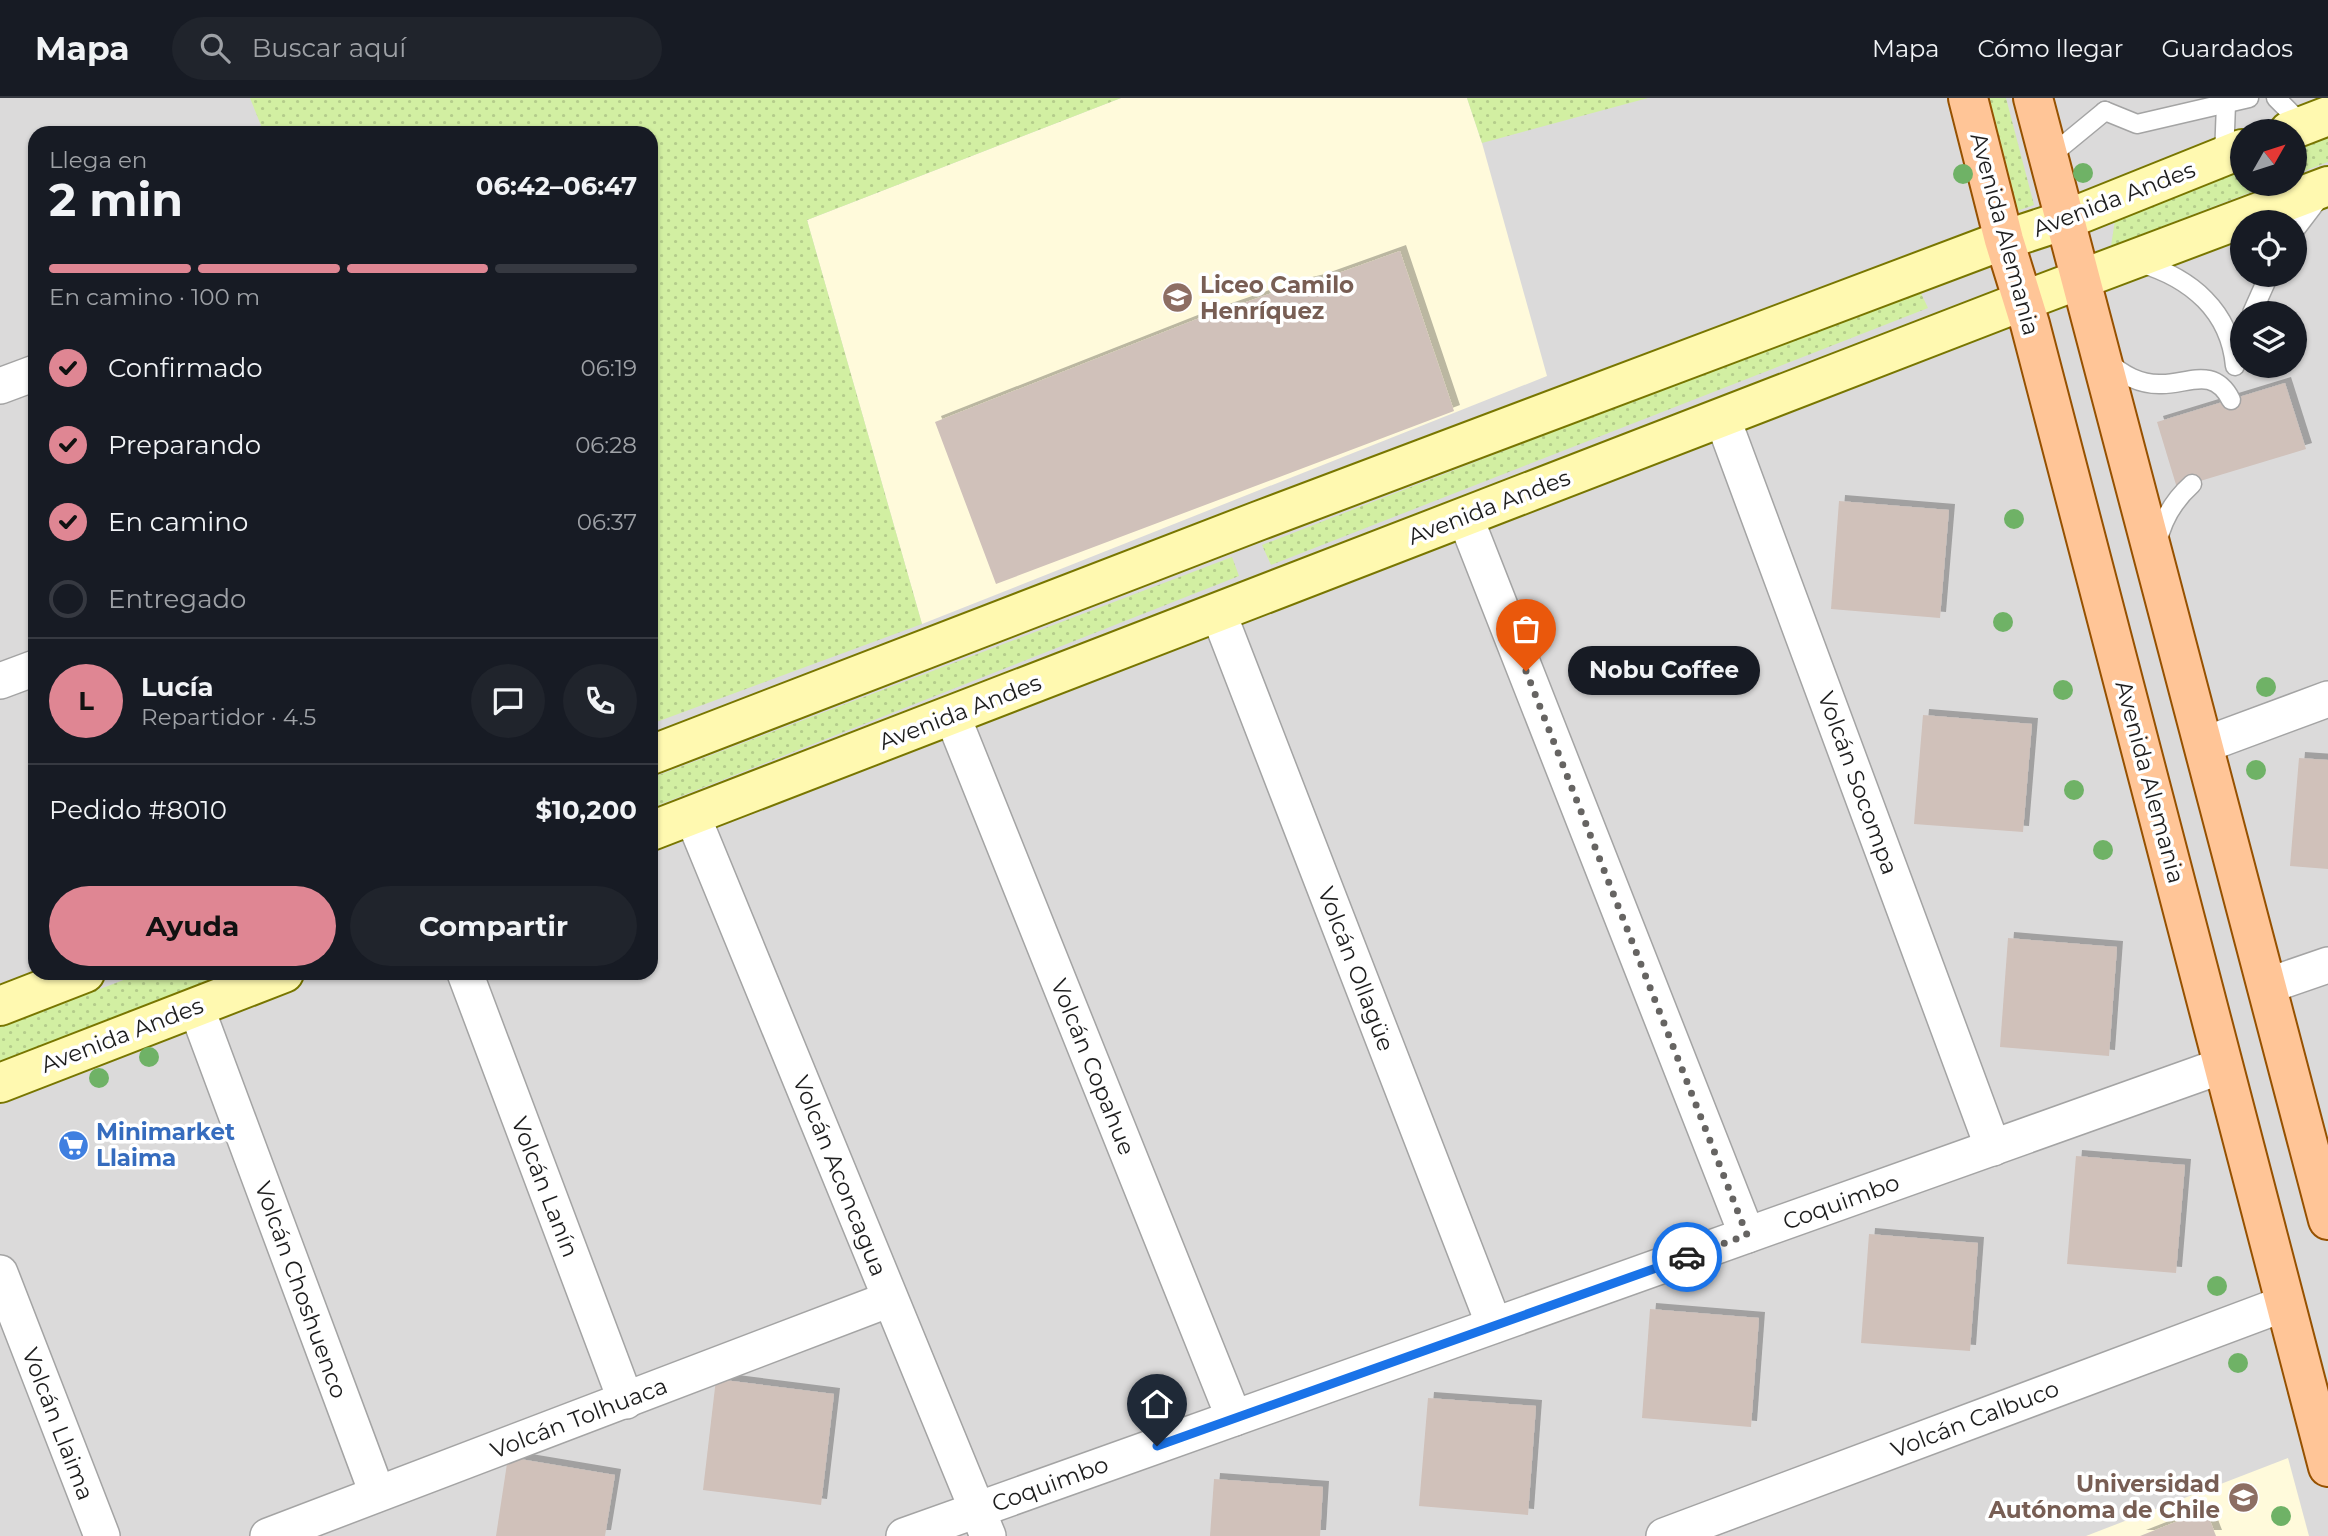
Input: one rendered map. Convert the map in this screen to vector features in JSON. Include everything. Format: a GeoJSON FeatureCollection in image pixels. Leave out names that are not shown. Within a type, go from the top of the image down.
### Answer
{"type":"FeatureCollection","features":[{"type":"Feature","properties":{"kind":"main road","name":"Avenida Alemania"},"geometry":{"type":"LineString","coordinates":[[1968,98],[2328,1467]]}},
{"type":"Feature","properties":{"kind":"main road"},"geometry":{"type":"LineString","coordinates":[[2033,98],[2328,1220]]}},
{"type":"Feature","properties":{"kind":"main road","name":"Avenida Andes"},"geometry":{"type":"LineString","coordinates":[[658,752],[1258,521],[2004,240],[2066,220],[2230,153]]}},
{"type":"Feature","properties":{"kind":"main road","name":"Avenida Andes"},"geometry":{"type":"LineString","coordinates":[[658,828],[2023,301],[2328,186]]}},
{"type":"Feature","properties":{"kind":"main road"},"geometry":{"type":"LineString","coordinates":[[0,1006],[68,980]]}},
{"type":"Feature","properties":{"kind":"main road","name":"Avenida Andes"},"geometry":{"type":"LineString","coordinates":[[0,1083],[266,980]]}},
{"type":"Feature","properties":{"kind":"main road"},"geometry":{"type":"LineString","coordinates":[[2224,1066],[2259,1070],[2291,1084]]}},
{"type":"Feature","properties":{"kind":"street"},"geometry":{"type":"LineString","coordinates":[[0,386],[28,376]]}},
{"type":"Feature","properties":{"kind":"street","name":"Volcán Socompa"},"geometry":{"type":"LineString","coordinates":[[1722,417],[1993,1148]]}},
{"type":"Feature","properties":{"kind":"street"},"geometry":{"type":"LineString","coordinates":[[1465,517],[1747,1235]]}},
{"type":"Feature","properties":{"kind":"street","name":"Volcán Ollagüe"},"geometry":{"type":"LineString","coordinates":[[1218,612],[1494,1325]]}},
{"type":"Feature","properties":{"kind":"street"},"geometry":{"type":"LineString","coordinates":[[0,681],[28,671]]}},
{"type":"Feature","properties":{"kind":"street"},"geometry":{"type":"LineString","coordinates":[[2204,746],[2328,699]]}},
{"type":"Feature","properties":{"kind":"street","name":"Volcán Copahue"},"geometry":{"type":"LineString","coordinates":[[952,715],[1234,1418]]}},
{"type":"Feature","properties":{"kind":"street","name":"Volcán Aconcagua"},"geometry":{"type":"LineString","coordinates":[[692,815],[983,1523]]}},
{"type":"Feature","properties":{"kind":"street"},"geometry":{"type":"LineString","coordinates":[[2267,986],[2328,965]]}},
{"type":"Feature","properties":{"kind":"street","name":"Volcán Lanín"},"geometry":{"type":"LineString","coordinates":[[468,980],[625,1401]]}},
{"type":"Feature","properties":{"kind":"street","name":"Volcán Choshuenco"},"geometry":{"type":"LineString","coordinates":[[195,1007],[377,1493]]}},
{"type":"Feature","properties":{"kind":"street","name":"Coquimbo"},"geometry":{"type":"LineString","coordinates":[[904,1536],[983,1523],[1234,1418],[2224,1066]]}},
{"type":"Feature","properties":{"kind":"street","name":"Volcán Llaima"},"geometry":{"type":"LineString","coordinates":[[0,1273],[102,1536]]}},
{"type":"Feature","properties":{"kind":"street","name":"Volcán Tolhuaca"},"geometry":{"type":"LineString","coordinates":[[268,1536],[890,1299]]}},
{"type":"Feature","properties":{"kind":"street","name":"Volcán Calbuco"},"geometry":{"type":"LineString","coordinates":[[1664,1536],[2286,1303]]}},
{"type":"Feature","properties":{"kind":"lane"},"geometry":{"type":"LineString","coordinates":[[2049,157],[2104,105],[2137,124],[2249,98]]}},
{"type":"Feature","properties":{"kind":"lane"},"geometry":{"type":"LineString","coordinates":[[2276,98],[2301,119]]}},
{"type":"Feature","properties":{"kind":"lane"},"geometry":{"type":"LineString","coordinates":[[2226,104],[2230,131]]}},
{"type":"Feature","properties":{"kind":"lane"},"geometry":{"type":"LineString","coordinates":[[2307,214],[2328,186]]}},
{"type":"Feature","properties":{"kind":"lane"},"geometry":{"type":"LineString","coordinates":[[2132,260],[2176,277],[2196,291],[2213,308],[2230,338]]}},
{"type":"Feature","properties":{"kind":"lane"},"geometry":{"type":"LineString","coordinates":[[2100,350],[2121,373],[2136,380],[2162,384],[2204,379],[2217,384],[2230,398],[2233,378]]}},
{"type":"Feature","properties":{"kind":"lane"},"geometry":{"type":"LineString","coordinates":[[2154,557],[2159,534],[2169,511],[2181,493],[2192,484]]}},
{"type":"Feature","properties":{"kind":"shaded area"},"geometry":{"type":"Polygon","coordinates":[[[0,98],[2328,98],[2328,1536],[0,1536],[0,98]]]}},
{"type":"Feature","properties":{"kind":"shaded area","name":"Liceo Camilo Henríquez"},"geometry":{"type":"Polygon","coordinates":[[[1121,98],[1467,98],[1547,376],[922,624],[807,220],[1121,98]]]}},
{"type":"Feature","properties":{"kind":"shaded area","name":"Universidad Autónoma de Chile"},"geometry":{"type":"Polygon","coordinates":[[[2288,1458],[2309,1536],[2086,1536],[2288,1458]]]}},
{"type":"Feature","properties":{"kind":"green space"},"geometry":{"type":"Polygon","coordinates":[[[250,98],[1121,98],[807,220],[922,624],[658,721],[658,126],[261,126],[250,98]]]}},
{"type":"Feature","properties":{"kind":"green space"},"geometry":{"type":"Polygon","coordinates":[[[1467,98],[1648,98],[1482,143],[1467,98]]]}},
{"type":"Feature","properties":{"kind":"green space"},"geometry":{"type":"Polygon","coordinates":[[[1984,98],[2006,98],[2034,205],[2014,212],[1984,98]]]}},
{"type":"Feature","properties":{"kind":"green space"},"geometry":{"type":"Polygon","coordinates":[[[2328,137],[2328,162],[2307,170],[2307,145],[2328,137]]]}},
{"type":"Feature","properties":{"kind":"green space"},"geometry":{"type":"Polygon","coordinates":[[[2230,176],[2230,196],[2241,196],[2111,246],[2115,220],[2230,176]]]}},
{"type":"Feature","properties":{"kind":"green space"},"geometry":{"type":"Polygon","coordinates":[[[1919,289],[1928,308],[1271,565],[1262,545],[1919,289]]]}},
{"type":"Feature","properties":{"kind":"green space"},"geometry":{"type":"Polygon","coordinates":[[[1232,557],[1239,576],[658,805],[658,775],[1232,557]]]}},
{"type":"Feature","properties":{"kind":"green space"},"geometry":{"type":"Polygon","coordinates":[[[124,980],[212,980],[0,1062],[0,1027],[124,980]]]}},
{"type":"Feature","properties":{"kind":"building"},"geometry":{"type":"Polygon","coordinates":[[[1400,251],[1454,411],[996,584],[935,422],[1197,319],[1400,251]]]}},
{"type":"Feature","properties":{"kind":"building"},"geometry":{"type":"Polygon","coordinates":[[[2285,383],[2306,449],[2177,488],[2157,422],[2285,383]]]}},
{"type":"Feature","properties":{"kind":"building"},"geometry":{"type":"Polygon","coordinates":[[[1839,501],[1949,510],[1940,618],[1831,609],[1839,501]]]}},
{"type":"Feature","properties":{"kind":"building"},"geometry":{"type":"Polygon","coordinates":[[[1923,715],[2032,724],[2023,832],[1914,824],[1923,715]]]}},
{"type":"Feature","properties":{"kind":"building"},"geometry":{"type":"Polygon","coordinates":[[[2299,758],[2328,760],[2328,869],[2290,866],[2299,758]]]}},
{"type":"Feature","properties":{"kind":"building"},"geometry":{"type":"Polygon","coordinates":[[[2008,938],[2117,947],[2109,1056],[2000,1047],[2008,938]]]}},
{"type":"Feature","properties":{"kind":"building"},"geometry":{"type":"Polygon","coordinates":[[[2076,1156],[2185,1165],[2176,1273],[2067,1264],[2076,1156]]]}},
{"type":"Feature","properties":{"kind":"building"},"geometry":{"type":"Polygon","coordinates":[[[1869,1234],[1978,1243],[1970,1351],[1861,1343],[1869,1234]]]}},
{"type":"Feature","properties":{"kind":"building"},"geometry":{"type":"Polygon","coordinates":[[[1650,1309],[1759,1318],[1751,1427],[1642,1418],[1650,1309]]]}},
{"type":"Feature","properties":{"kind":"building"},"geometry":{"type":"Polygon","coordinates":[[[716,1379],[834,1394],[821,1505],[703,1490],[716,1379]]]}},
{"type":"Feature","properties":{"kind":"building"},"geometry":{"type":"Polygon","coordinates":[[[1428,1398],[1536,1406],[1528,1515],[1419,1506],[1428,1398]]]}},
{"type":"Feature","properties":{"kind":"building"},"geometry":{"type":"Polygon","coordinates":[[[508,1457],[615,1475],[605,1536],[496,1536],[508,1457]]]}},
{"type":"Feature","properties":{"kind":"building"},"geometry":{"type":"Polygon","coordinates":[[[1214,1479],[1323,1487],[1320,1536],[1210,1536],[1214,1479]]]}},
{"type":"Feature","properties":{"kind":"building"},"geometry":{"type":"Polygon","coordinates":[[[2206,1510],[2216,1536],[2140,1536],[2206,1510]]]}},
{"type":"Feature","properties":{"kind":"way so far"},"geometry":{"type":"LineString","coordinates":[[1526,671],[1747,1235],[1687,1257]]}},
{"type":"Feature","properties":{"kind":"place","name":"Liceo Camilo Henríquez"},"geometry":{"type":"Point","coordinates":[1177,298]}},
{"type":"Feature","properties":{"kind":"place","name":"Nobu Coffee"},"geometry":{"type":"Point","coordinates":[1526,671]}},
{"type":"Feature","properties":{"kind":"place","name":"Minimarket Llaima"},"geometry":{"type":"Point","coordinates":[73,1145]}},
{"type":"Feature","properties":{"kind":"place","name":"Universidad Autónoma de Chile"},"geometry":{"type":"Point","coordinates":[2243,1497]}},
{"type":"Feature","properties":{"kind":"route"},"geometry":{"type":"LineString","coordinates":[[1157,1446],[1687,1257]]}}]}
